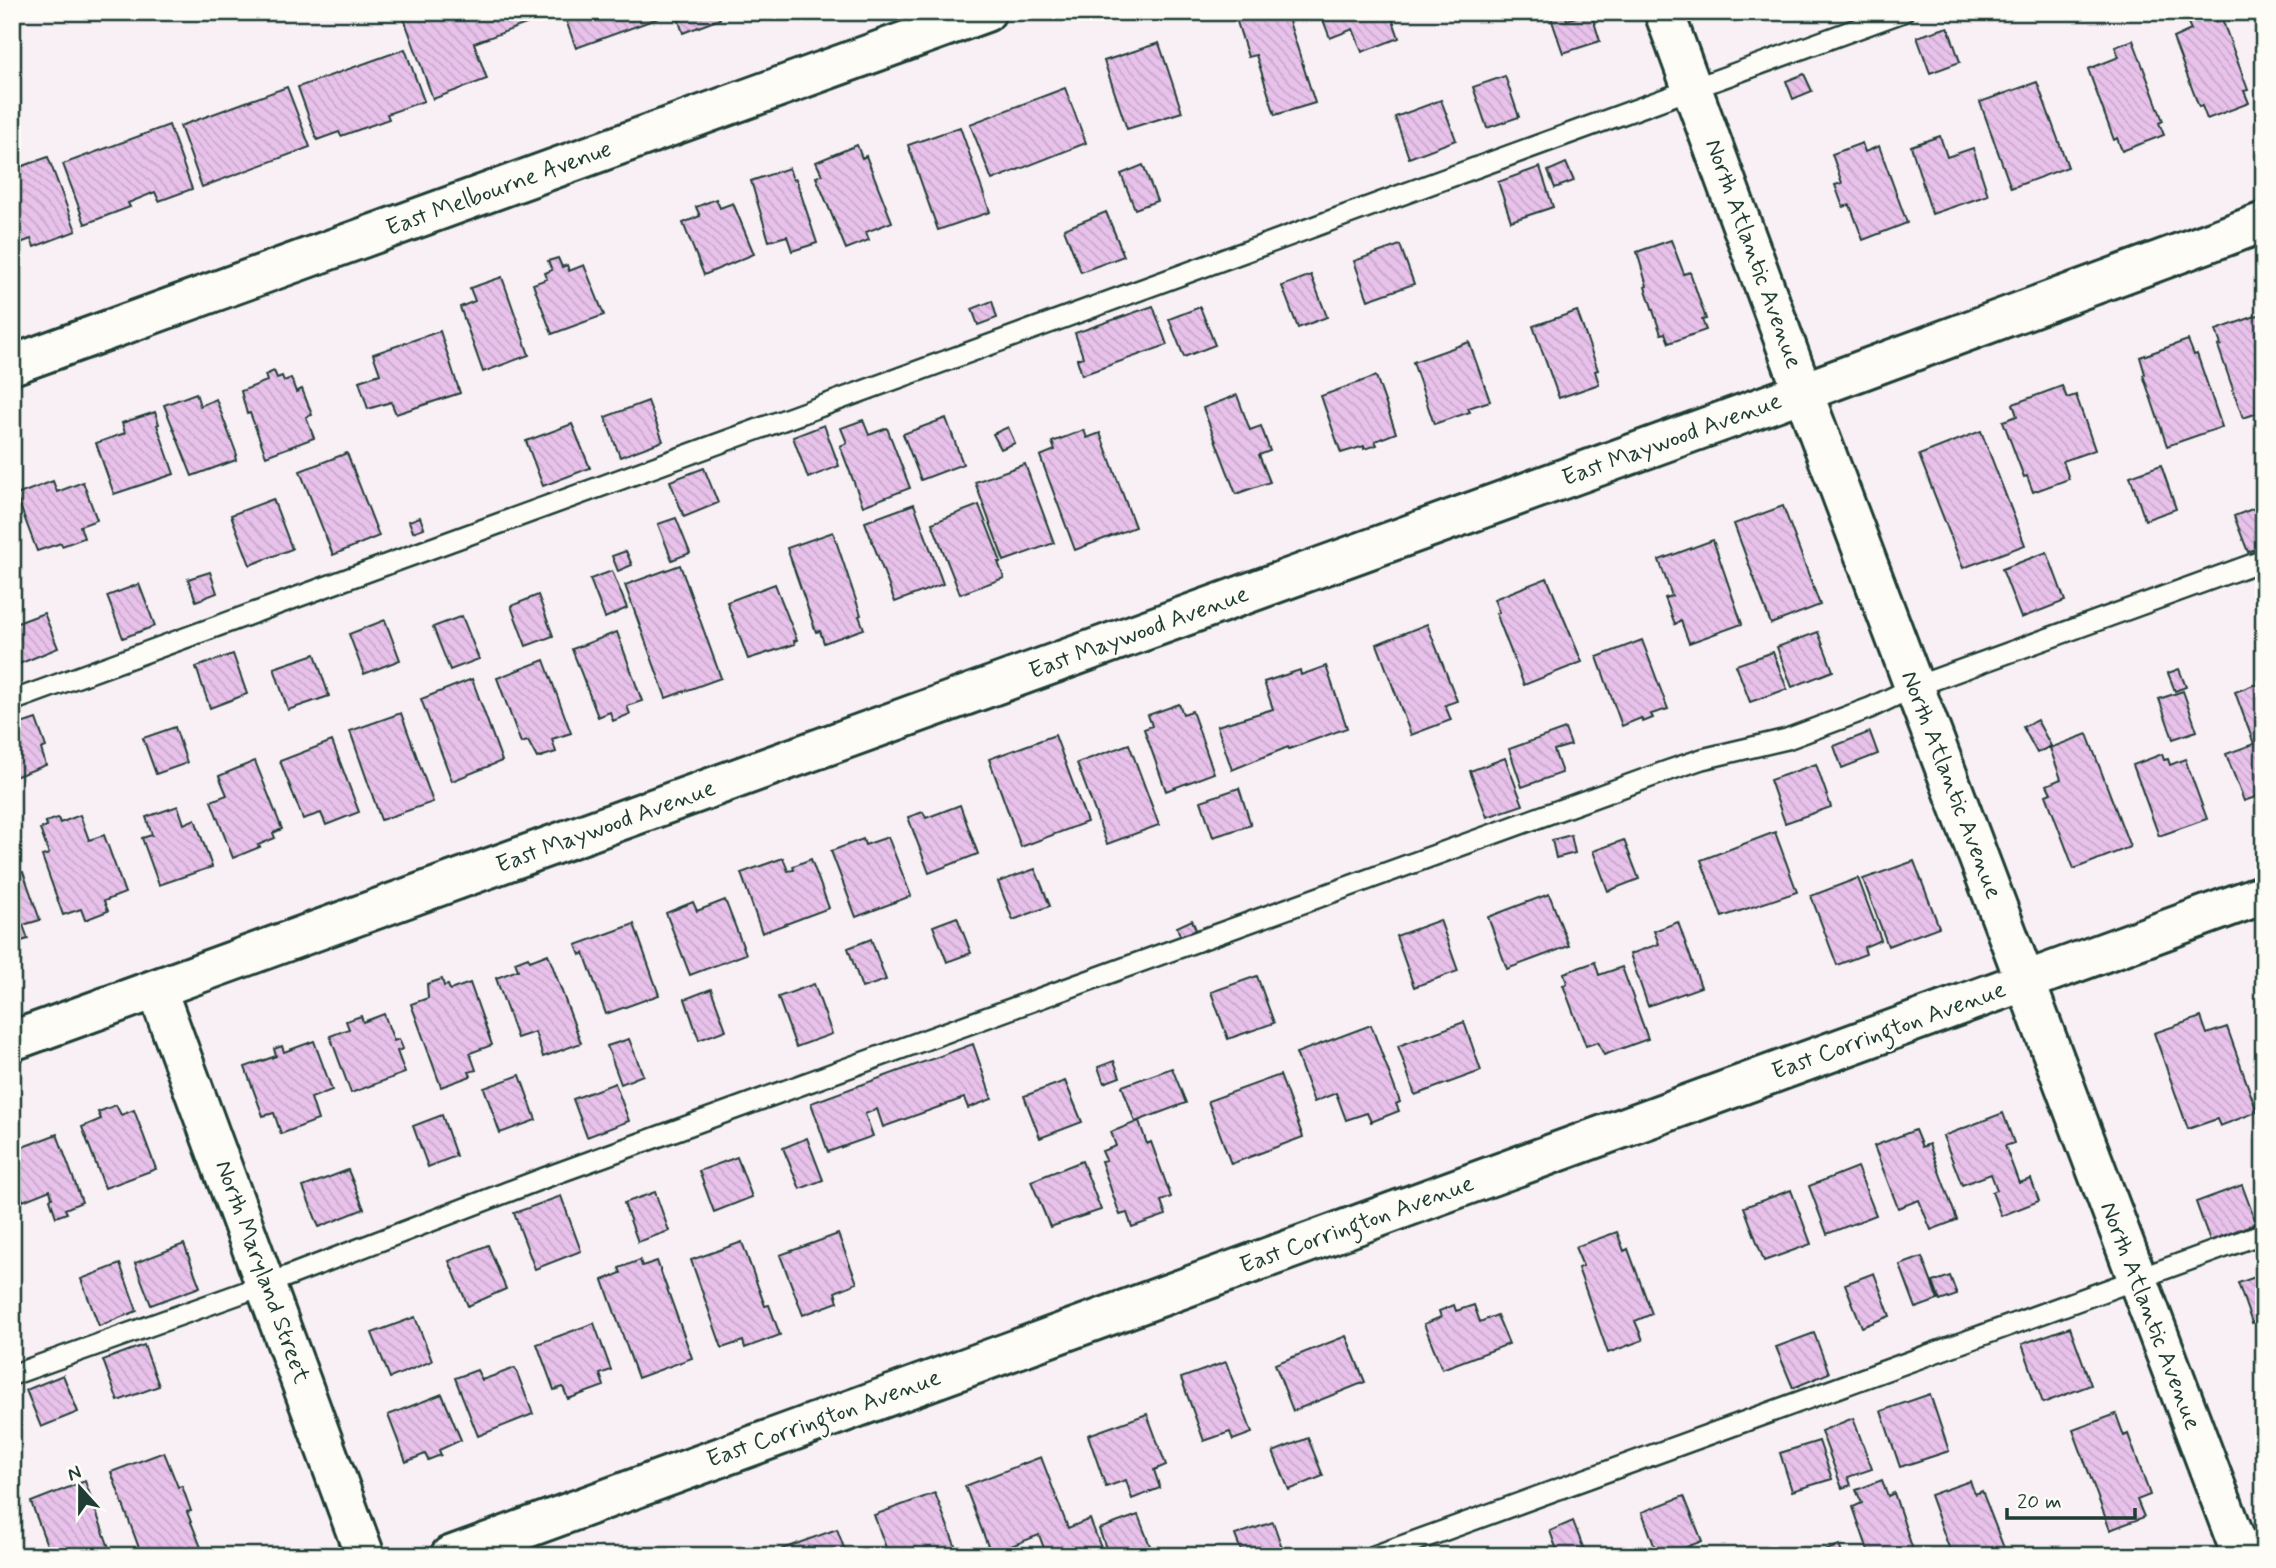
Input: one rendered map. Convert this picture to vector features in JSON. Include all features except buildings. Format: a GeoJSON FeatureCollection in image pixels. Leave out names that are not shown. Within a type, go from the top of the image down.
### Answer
{"type":"FeatureCollection","features":[{"type":"Feature","properties":{"kind":"street","name":"East Melbourne Avenue"},"geometry":{"type":"LineString","coordinates":[[12,365],[986,12]]}},
{"type":"Feature","properties":{"kind":"street","name":"North Atlantic Avenue"},"geometry":{"type":"LineString","coordinates":[[1664,12],[1803,392],[2242,1556]]}},
{"type":"Feature","properties":{"kind":"street","name":"East Maywood Avenue"},"geometry":{"type":"LineString","coordinates":[[12,1041],[1803,392],[2264,222]]}},
{"type":"Feature","properties":{"kind":"street","name":"East Corrington Avenue"},"geometry":{"type":"LineString","coordinates":[[450,1556],[2264,894]]}},
{"type":"Feature","properties":{"kind":"street","name":"North Maryland Street"},"geometry":{"type":"LineString","coordinates":[[157,990],[365,1556]]}},
{"type":"Feature","properties":{"kind":"lane"},"geometry":{"type":"LineString","coordinates":[[12,701],[1903,12]]}},
{"type":"Feature","properties":{"kind":"lane"},"geometry":{"type":"LineString","coordinates":[[12,1375],[267,1284],[531,1183],[1667,771],[1702,759],[1787,739],[1870,708],[1914,687],[2264,560]]}},
{"type":"Feature","properties":{"kind":"lane"},"geometry":{"type":"LineString","coordinates":[[1374,1556],[2264,1233]]}}]}
